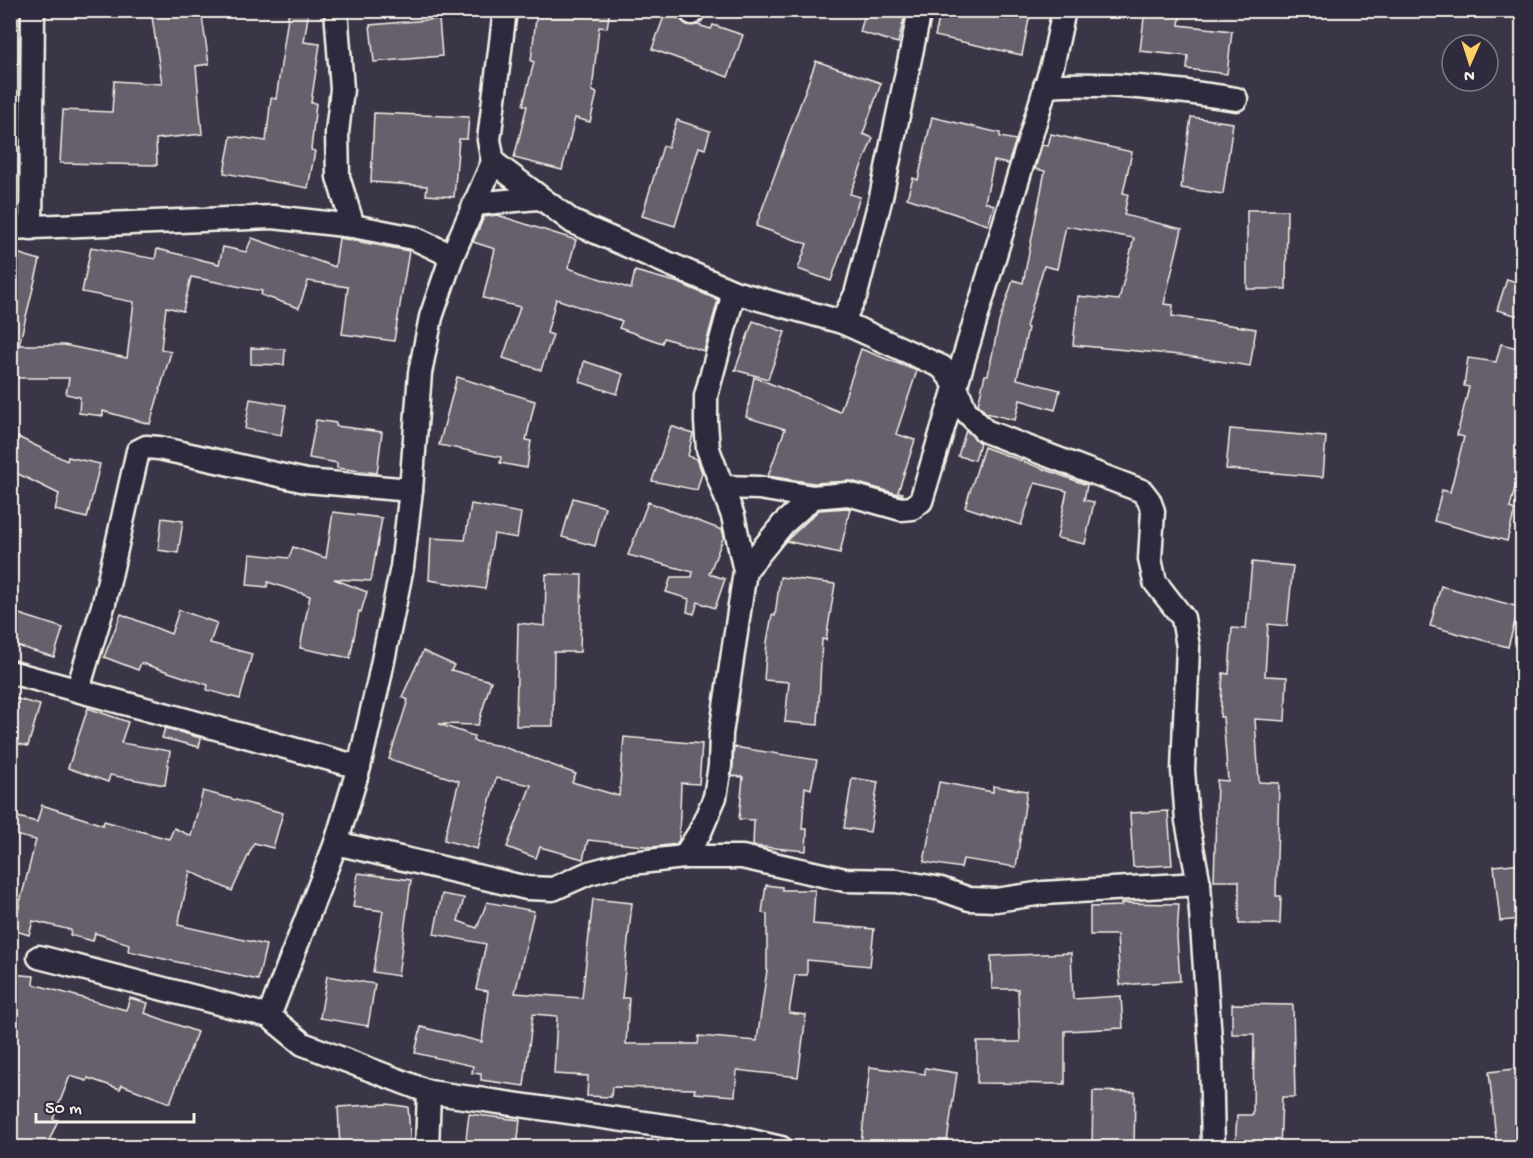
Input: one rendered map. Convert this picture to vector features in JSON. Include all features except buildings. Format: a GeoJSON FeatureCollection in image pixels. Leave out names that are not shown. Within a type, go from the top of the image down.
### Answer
{"type":"FeatureCollection","features":[{"type":"Feature","properties":{"kind":"street"},"geometry":{"type":"LineString","coordinates":[[33,10],[21,228],[178,219],[273,217],[353,226],[414,238],[452,256]]}},
{"type":"Feature","properties":{"kind":"street"},"geometry":{"type":"LineString","coordinates":[[336,10],[342,89],[338,133],[338,177],[353,226]]}},
{"type":"Feature","properties":{"kind":"street"},"geometry":{"type":"LineString","coordinates":[[269,1016],[336,843],[359,767],[402,567],[411,490],[420,373],[431,317],[452,256],[493,162],[489,140],[505,10]]}},
{"type":"Feature","properties":{"kind":"street"},"geometry":{"type":"LineString","coordinates":[[842,322],[856,294],[881,197],[920,10]]}},
{"type":"Feature","properties":{"kind":"street"},"geometry":{"type":"LineString","coordinates":[[723,487],[759,488],[813,497],[848,494],[902,508],[912,508],[921,501],[1053,62],[1064,10]]}},
{"type":"Feature","properties":{"kind":"street"},"geometry":{"type":"LineString","coordinates":[[1045,86],[1083,84],[1166,88],[1236,99]]}},
{"type":"Feature","properties":{"kind":"street"},"geometry":{"type":"LineString","coordinates":[[493,162],[537,198],[573,222],[734,292],[842,322],[942,367],[955,384],[965,410],[985,430],[1142,492],[1149,500],[1153,511],[1150,559],[1155,582],[1183,618],[1188,647],[1183,770],[1187,821],[1199,884],[1211,1053],[1212,1148]]}},
{"type":"Feature","properties":{"kind":"street"},"geometry":{"type":"LineString","coordinates":[[475,204],[537,198]]}},
{"type":"Feature","properties":{"kind":"street"},"geometry":{"type":"LineString","coordinates":[[684,857],[700,832],[715,797],[720,765],[721,734],[745,571],[733,516],[708,448],[706,396],[734,292]]}},
{"type":"Feature","properties":{"kind":"street"},"geometry":{"type":"LineString","coordinates":[[78,689],[104,603],[138,452],[146,447],[306,481],[411,490]]}},
{"type":"Feature","properties":{"kind":"street"},"geometry":{"type":"LineString","coordinates":[[745,571],[783,524],[813,497]]}},
{"type":"Feature","properties":{"kind":"street"},"geometry":{"type":"LineString","coordinates":[[10,672],[359,767]]}},
{"type":"Feature","properties":{"kind":"street"},"geometry":{"type":"LineString","coordinates":[[336,843],[527,888],[553,889],[589,873],[623,864],[671,861],[684,857],[742,857],[845,880],[897,881],[978,899],[996,900],[1043,893],[1199,884]]}},
{"type":"Feature","properties":{"kind":"street"},"geometry":{"type":"LineString","coordinates":[[39,957],[269,1016],[303,1044],[429,1092],[664,1137],[721,1134],[781,1148]]}},
{"type":"Feature","properties":{"kind":"street"},"geometry":{"type":"LineString","coordinates":[[427,1148],[429,1092]]}}]}
